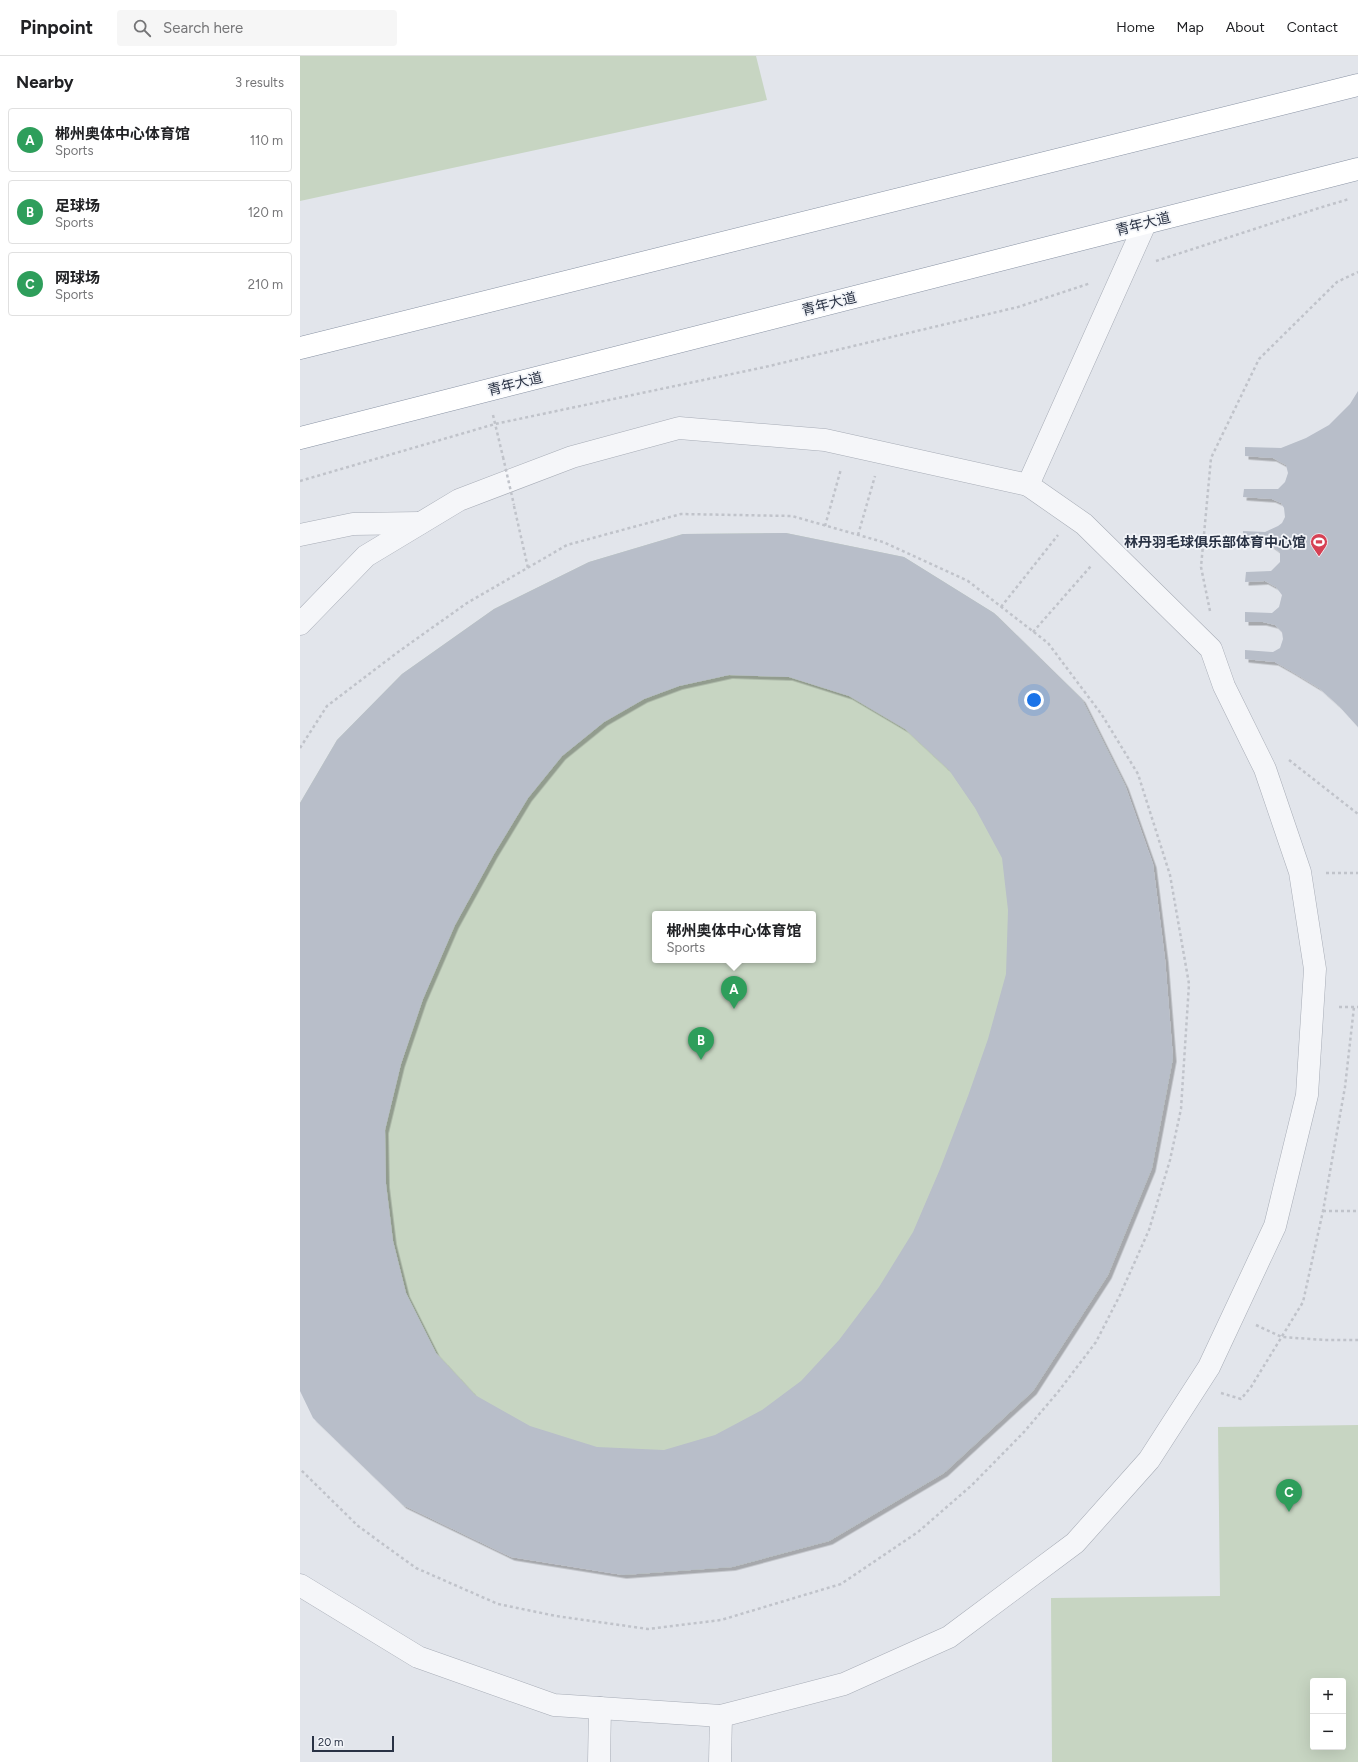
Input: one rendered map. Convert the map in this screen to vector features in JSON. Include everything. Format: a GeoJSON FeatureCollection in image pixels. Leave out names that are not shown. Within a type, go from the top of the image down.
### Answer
{"type":"FeatureCollection","features":[{"type":"Feature","properties":{"kind":"highway"},"geometry":{"type":"LineString","coordinates":[[300,348],[1358,85]]}},
{"type":"Feature","properties":{"kind":"highway","name":"青年大道"},"geometry":{"type":"LineString","coordinates":[[300,438],[1358,169]]}},
{"type":"Feature","properties":{"kind":"street"},"geometry":{"type":"LineString","coordinates":[[1028,485],[1145,224]]}},
{"type":"Feature","properties":{"kind":"street"},"geometry":{"type":"LineString","coordinates":[[300,624],[366,556],[458,500],[572,457],[678,428],[825,440],[1028,485],[1084,524],[1211,649],[1224,686],[1265,769],[1300,872],[1315,969],[1307,1095],[1275,1226],[1210,1367],[1149,1460],[1075,1543],[950,1637],[844,1684],[720,1716],[554,1705],[418,1657],[300,1585]]}},
{"type":"Feature","properties":{"kind":"street"},"geometry":{"type":"LineString","coordinates":[[300,535],[352,524],[422,522]]}},
{"type":"Feature","properties":{"kind":"street"},"geometry":{"type":"LineString","coordinates":[[599,1762],[600,1708]]}},
{"type":"Feature","properties":{"kind":"street"},"geometry":{"type":"LineString","coordinates":[[720,1716],[720,1762]]}},
{"type":"Feature","properties":{"kind":"path"},"geometry":{"type":"LineString","coordinates":[[300,481],[495,424],[765,367],[1018,307],[1319,208],[1351,199]]}},
{"type":"Feature","properties":{"kind":"path"},"geometry":{"type":"LineString","coordinates":[[1210,612],[1201,567],[1211,458],[1259,359],[1337,282],[1358,272]]}},
{"type":"Feature","properties":{"kind":"path"},"geometry":{"type":"LineString","coordinates":[[487,391],[528,568]]}},
{"type":"Feature","properties":{"kind":"path"},"geometry":{"type":"LineString","coordinates":[[825,526],[848,445]]}},
{"type":"Feature","properties":{"kind":"path"},"geometry":{"type":"LineString","coordinates":[[858,535],[882,453]]}},
{"type":"Feature","properties":{"kind":"path"},"geometry":{"type":"LineString","coordinates":[[300,748],[326,706],[467,603],[567,546],[681,514],[792,516],[883,542],[968,581],[1048,643],[1102,715],[1138,774],[1170,875],[1189,984],[1181,1109],[1170,1160],[1149,1230],[1120,1296],[1096,1342],[1058,1392],[1034,1420],[972,1485],[918,1532],[841,1584],[721,1620],[648,1629],[556,1616],[498,1604],[416,1568],[358,1526],[300,1469]]}},
{"type":"Feature","properties":{"kind":"path"},"geometry":{"type":"LineString","coordinates":[[1001,607],[1073,516]]}},
{"type":"Feature","properties":{"kind":"path"},"geometry":{"type":"LineString","coordinates":[[1033,632],[1107,547]]}},
{"type":"Feature","properties":{"kind":"path"},"geometry":{"type":"LineString","coordinates":[[1285,757],[1358,814]]}},
{"type":"Feature","properties":{"kind":"path"},"geometry":{"type":"LineString","coordinates":[[1300,872],[1358,873]]}},
{"type":"Feature","properties":{"kind":"path"},"geometry":{"type":"LineString","coordinates":[[1197,1387],[1241,1399],[1251,1387],[1303,1302],[1323,1211],[1345,1087],[1354,1007]]}},
{"type":"Feature","properties":{"kind":"path"},"geometry":{"type":"LineString","coordinates":[[1323,1211],[1358,1211]]}},
{"type":"Feature","properties":{"kind":"path"},"geometry":{"type":"LineString","coordinates":[[1234,1315],[1282,1337],[1325,1340],[1358,1340]]}},
{"type":"Feature","properties":{"kind":"green space"},"geometry":{"type":"Polygon","coordinates":[[[300,56],[756,56],[767,100],[300,201],[300,56]]]}},
{"type":"Feature","properties":{"kind":"green space"},"geometry":{"type":"Polygon","coordinates":[[[786,533],[904,557],[994,613],[1082,699],[1125,785],[1173,1058],[1152,1168],[1108,1275],[1033,1391],[944,1473],[829,1541],[732,1567],[623,1575],[403,1505],[300,803],[337,740],[402,674],[494,609],[589,562],[683,534],[786,533]]]}},
{"type":"Feature","properties":{"kind":"green space"},"geometry":{"type":"Polygon","coordinates":[[[1358,1425],[1358,1762],[1052,1762],[1051,1598],[1220,1596],[1218,1427],[1358,1425]]]}},
{"type":"Feature","properties":{"kind":"building","name":"林丹羽毛球俱乐部体育中心馆"},"geometry":{"type":"Polygon","coordinates":[[[1358,391],[1358,727],[1339,706],[1319,688],[1291,671],[1275,662],[1245,659],[1245,650],[1273,652],[1280,648],[1283,639],[1282,632],[1275,625],[1263,622],[1245,622],[1245,612],[1272,613],[1279,607],[1282,595],[1276,587],[1265,581],[1245,582],[1246,572],[1271,571],[1280,562],[1280,552],[1265,541],[1243,540],[1243,531],[1265,532],[1282,523],[1285,517],[1284,508],[1281,503],[1272,499],[1243,497],[1244,489],[1278,489],[1285,482],[1288,473],[1286,465],[1273,458],[1245,456],[1245,447],[1281,448],[1306,438],[1329,425],[1350,404],[1358,391]]]}},
{"type":"Feature","properties":{"kind":"building"},"geometry":{"type":"Polygon","coordinates":[[[786,533],[904,557],[994,613],[1082,699],[1125,785],[1153,864],[1165,959],[1173,1058],[1152,1168],[1108,1275],[1033,1391],[944,1473],[829,1541],[732,1567],[623,1575],[511,1557],[403,1505],[313,1418],[300,1391],[300,803],[337,740],[402,674],[494,609],[589,562],[683,534],[786,533]],[[729,675],[679,686],[644,699],[604,722],[562,756],[528,798],[494,854],[455,925],[423,999],[401,1064],[385,1130],[386,1184],[393,1241],[406,1293],[436,1353],[475,1395],[530,1426],[597,1447],[664,1450],[715,1435],[762,1410],[801,1381],[839,1340],[879,1287],[913,1232],[940,1169],[968,1096],[988,1039],[1006,974],[1008,910],[1002,858],[975,808],[949,770],[905,729],[849,696],[789,677],[729,675]]]}},
{"type":"Feature","properties":{"kind":"place","name":"林丹羽毛球俱乐部体育中心馆"},"geometry":{"type":"Point","coordinates":[1319,557]}},
{"type":"Feature","properties":{"kind":"place","name":"郴州奥体中心体育馆"},"geometry":{"type":"Point","coordinates":[734,1009]}},
{"type":"Feature","properties":{"kind":"place","name":"足球场"},"geometry":{"type":"Point","coordinates":[701,1060]}},
{"type":"Feature","properties":{"kind":"place","name":"网球场"},"geometry":{"type":"Point","coordinates":[1289,1512]}}]}
